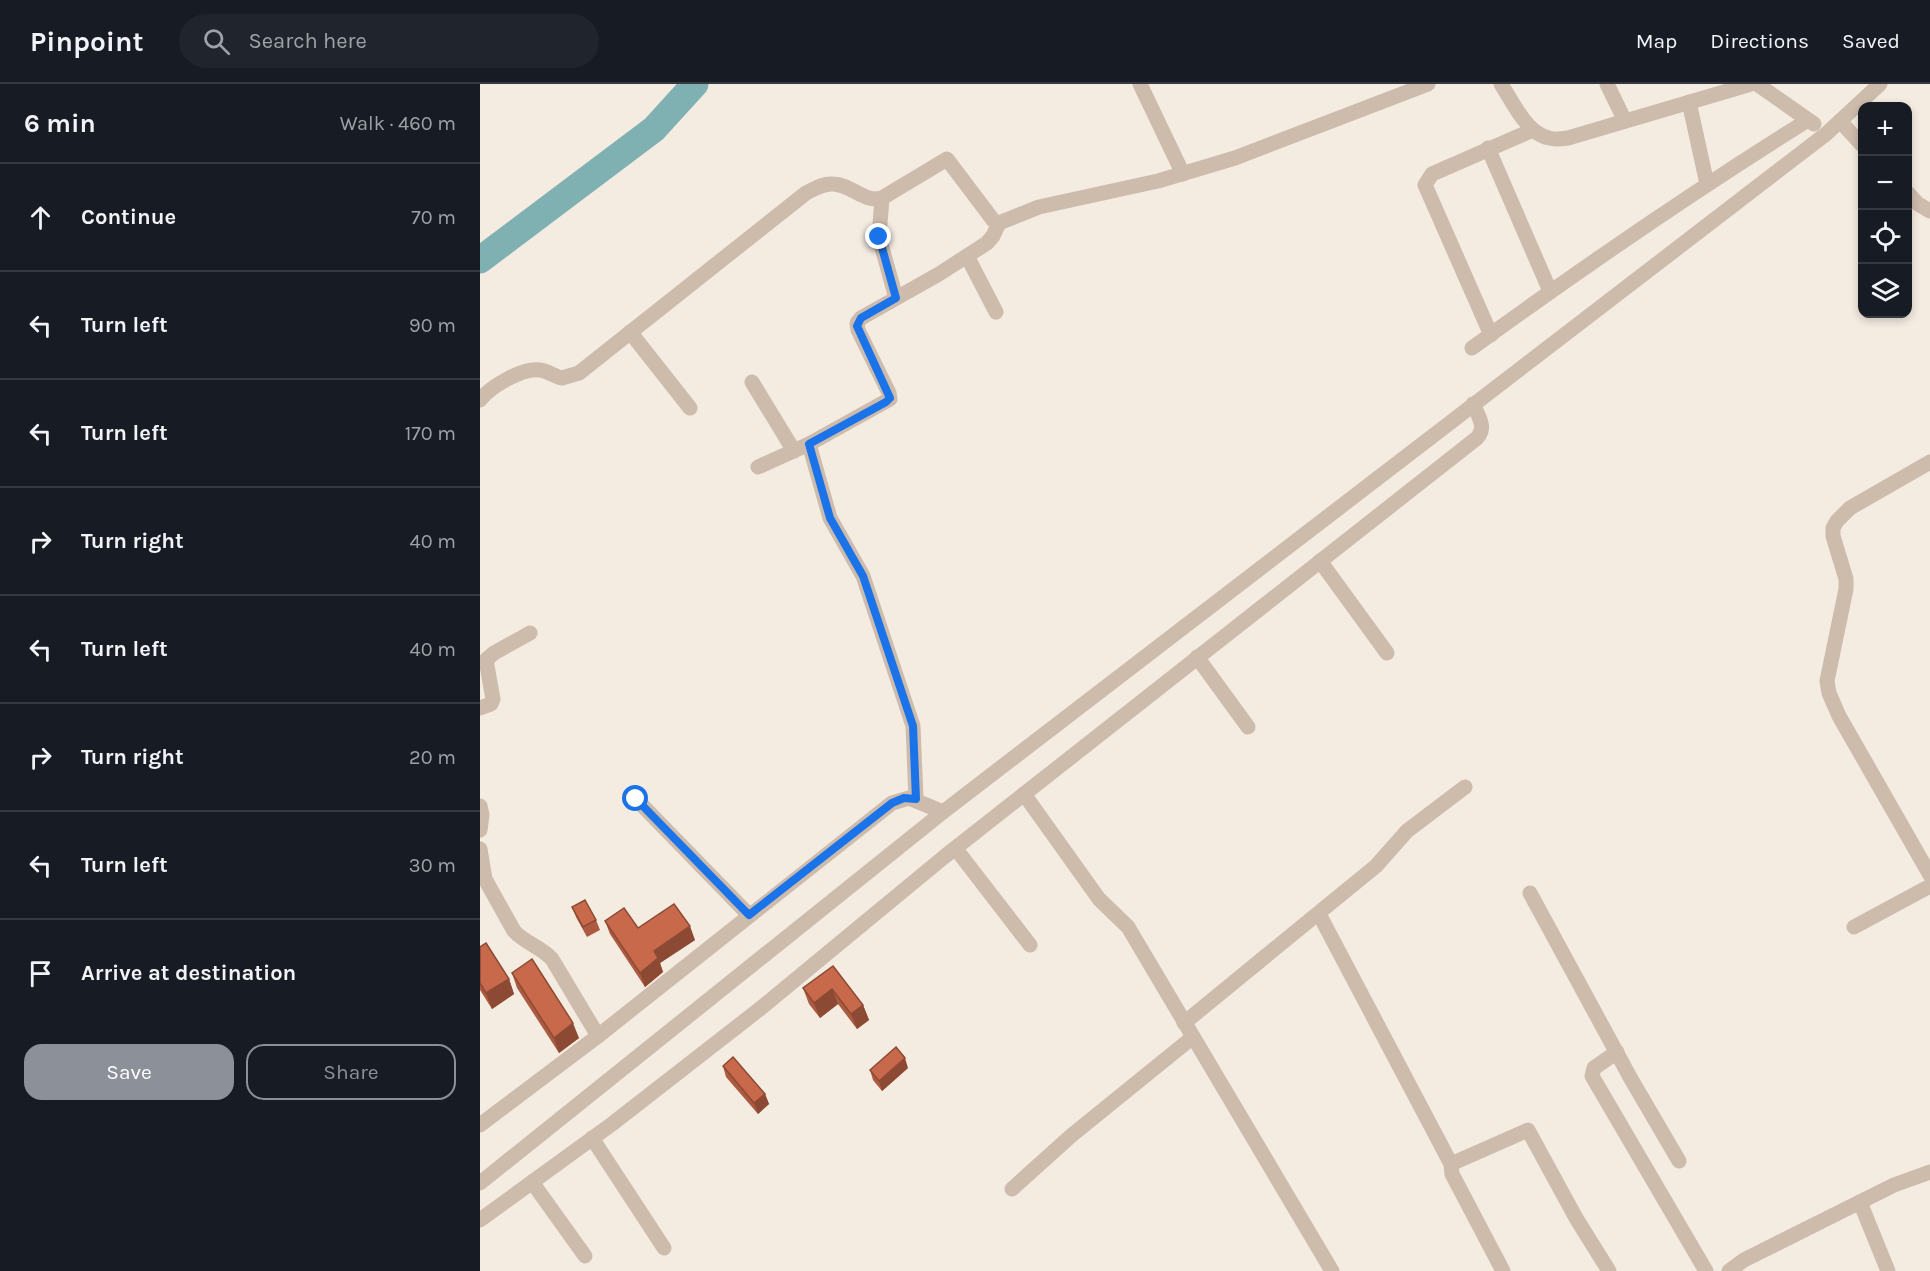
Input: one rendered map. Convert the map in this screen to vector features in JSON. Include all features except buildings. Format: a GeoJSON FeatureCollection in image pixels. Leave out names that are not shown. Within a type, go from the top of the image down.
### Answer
{"type":"FeatureCollection","features":[{"type":"Feature","properties":{"kind":"street"},"geometry":{"type":"LineString","coordinates":[[1140,84],[1183,174]]}},
{"type":"Feature","properties":{"kind":"street"},"geometry":{"type":"LineString","coordinates":[[758,467],[809,444],[890,399],[858,330],[857,323],[861,318],[991,240],[999,223],[1039,207],[1183,174],[1235,158],[1428,84]]}},
{"type":"Feature","properties":{"kind":"street"},"geometry":{"type":"LineString","coordinates":[[1501,84],[1533,130],[1548,138],[1568,138],[1751,84]]}},
{"type":"Feature","properties":{"kind":"street"},"geometry":{"type":"LineString","coordinates":[[1607,84],[1625,121]]}},
{"type":"Feature","properties":{"kind":"street"},"geometry":{"type":"LineString","coordinates":[[1757,84],[1826,134]]}},
{"type":"Feature","properties":{"kind":"street"},"geometry":{"type":"LineString","coordinates":[[480,1183],[943,812],[1826,134],[1880,84]]}},
{"type":"Feature","properties":{"kind":"street"},"geometry":{"type":"LineString","coordinates":[[1689,102],[1707,184]]}},
{"type":"Feature","properties":{"kind":"street"},"geometry":{"type":"LineString","coordinates":[[1472,348],[1550,291],[1707,184],[1808,120]]}},
{"type":"Feature","properties":{"kind":"street"},"geometry":{"type":"LineString","coordinates":[[1840,121],[1858,140]]}},
{"type":"Feature","properties":{"kind":"street"},"geometry":{"type":"LineString","coordinates":[[1491,335],[1425,185],[1432,174],[1533,130]]}},
{"type":"Feature","properties":{"kind":"street"},"geometry":{"type":"LineString","coordinates":[[1488,148],[1550,291]]}},
{"type":"Feature","properties":{"kind":"street"},"geometry":{"type":"LineString","coordinates":[[480,400],[494,387],[533,370],[546,371],[562,378],[572,376],[806,193],[826,184],[834,183],[866,198],[877,200],[948,159],[993,220],[999,223]]}},
{"type":"Feature","properties":{"kind":"street"},"geometry":{"type":"LineString","coordinates":[[1912,197],[1930,211]]}},
{"type":"Feature","properties":{"kind":"street"},"geometry":{"type":"LineString","coordinates":[[882,198],[879,237],[896,298]]}},
{"type":"Feature","properties":{"kind":"street"},"geometry":{"type":"LineString","coordinates":[[967,256],[996,312]]}},
{"type":"Feature","properties":{"kind":"street"},"geometry":{"type":"LineString","coordinates":[[630,332],[690,408]]}},
{"type":"Feature","properties":{"kind":"street"},"geometry":{"type":"LineString","coordinates":[[752,382],[794,451]]}},
{"type":"Feature","properties":{"kind":"street"},"geometry":{"type":"LineString","coordinates":[[480,1220],[592,1138],[761,1008],[956,849],[1480,434],[1481,423],[1473,404]]}},
{"type":"Feature","properties":{"kind":"street"},"geometry":{"type":"LineString","coordinates":[[809,444],[830,518],[863,576],[913,726],[916,799]]}},
{"type":"Feature","properties":{"kind":"street"},"geometry":{"type":"LineString","coordinates":[[1930,462],[1850,508],[1836,521],[1833,536],[1846,579],[1846,589],[1827,681],[1829,693],[1839,716],[1930,875]]}},
{"type":"Feature","properties":{"kind":"street"},"geometry":{"type":"LineString","coordinates":[[1320,561],[1387,653]]}},
{"type":"Feature","properties":{"kind":"street"},"geometry":{"type":"LineString","coordinates":[[480,708],[491,705],[493,699],[486,660],[530,633]]}},
{"type":"Feature","properties":{"kind":"street"},"geometry":{"type":"LineString","coordinates":[[1197,657],[1248,727]]}},
{"type":"Feature","properties":{"kind":"street"},"geometry":{"type":"LineString","coordinates":[[1184,1023],[1376,866],[1407,831],[1465,787]]}},
{"type":"Feature","properties":{"kind":"street"},"geometry":{"type":"LineString","coordinates":[[1024,795],[1099,899],[1128,927],[1332,1271]]}},
{"type":"Feature","properties":{"kind":"street"},"geometry":{"type":"LineString","coordinates":[[480,1125],[598,1036],[892,803],[904,798],[916,799],[943,812]]}},
{"type":"Feature","properties":{"kind":"street"},"geometry":{"type":"LineString","coordinates":[[636,799],[749,915]]}},
{"type":"Feature","properties":{"kind":"street"},"geometry":{"type":"LineString","coordinates":[[480,806],[482,815],[480,830]]}},
{"type":"Feature","properties":{"kind":"street"},"geometry":{"type":"LineString","coordinates":[[480,849],[485,879],[514,931],[543,950],[552,959],[598,1036]]}},
{"type":"Feature","properties":{"kind":"street"},"geometry":{"type":"LineString","coordinates":[[956,849],[1030,945]]}},
{"type":"Feature","properties":{"kind":"street"},"geometry":{"type":"LineString","coordinates":[[1854,927],[1930,886]]}},
{"type":"Feature","properties":{"kind":"street"},"geometry":{"type":"LineString","coordinates":[[1530,893],[1678,1161]]}},
{"type":"Feature","properties":{"kind":"street"},"geometry":{"type":"LineString","coordinates":[[1319,914],[1450,1164],[1452,1174],[1503,1271]]}},
{"type":"Feature","properties":{"kind":"street"},"geometry":{"type":"LineString","coordinates":[[1012,1189],[1072,1135],[1193,1037]]}},
{"type":"Feature","properties":{"kind":"street"},"geometry":{"type":"LineString","coordinates":[[1617,1052],[1594,1068],[1592,1076],[1706,1271]]}},
{"type":"Feature","properties":{"kind":"street"},"geometry":{"type":"LineString","coordinates":[[1450,1164],[1528,1130],[1609,1271]]}},
{"type":"Feature","properties":{"kind":"street"},"geometry":{"type":"LineString","coordinates":[[592,1138],[664,1248]]}},
{"type":"Feature","properties":{"kind":"street"},"geometry":{"type":"LineString","coordinates":[[1729,1271],[1744,1260],[1894,1185],[1930,1172]]}},
{"type":"Feature","properties":{"kind":"street"},"geometry":{"type":"LineString","coordinates":[[532,1182],[585,1257]]}},
{"type":"Feature","properties":{"kind":"street"},"geometry":{"type":"LineString","coordinates":[[1860,1202],[1888,1271]]}},
{"type":"Feature","properties":{"kind":"waterway"},"geometry":{"type":"LineString","coordinates":[[480,260],[654,129],[695,84]]}},
{"type":"Feature","properties":{"kind":"route"},"geometry":{"type":"LineString","coordinates":[[636,799],[749,915],[892,803],[904,798],[916,799],[913,726],[863,576],[826,509],[809,444],[890,399],[857,326],[861,318],[896,298],[879,237]]}}]}
